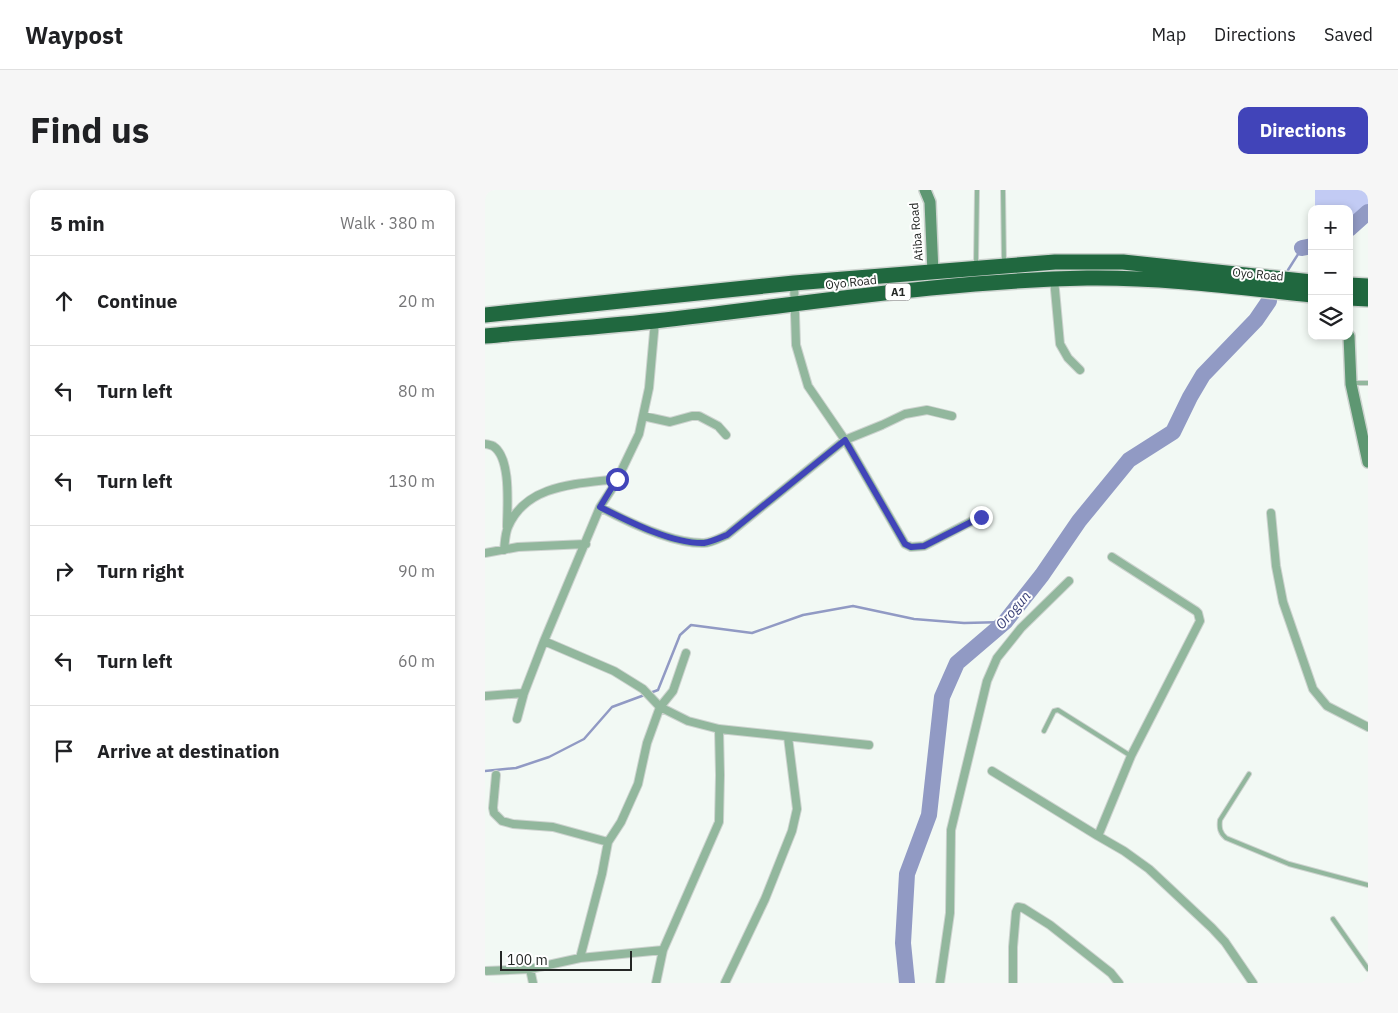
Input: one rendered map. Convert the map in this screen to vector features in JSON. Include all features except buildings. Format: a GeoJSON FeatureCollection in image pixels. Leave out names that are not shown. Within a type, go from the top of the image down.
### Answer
{"type":"FeatureCollection","features":[{"type":"Feature","properties":{"kind":"highway","name":"Oyo Road"},"geometry":{"type":"LineString","coordinates":[[485,315],[794,283],[1055,262],[1123,262],[1308,282]]}},
{"type":"Feature","properties":{"kind":"highway"},"geometry":{"type":"LineString","coordinates":[[1089,278],[1090,263]]}},
{"type":"Feature","properties":{"kind":"highway","name":"Oyo Road"},"geometry":{"type":"LineString","coordinates":[[485,336],[655,321],[796,303],[931,289],[1054,279],[1149,280],[1308,295]]}},
{"type":"Feature","properties":{"kind":"highway"},"geometry":{"type":"LineString","coordinates":[[1353,285],[1368,286]]}},
{"type":"Feature","properties":{"kind":"highway"},"geometry":{"type":"LineString","coordinates":[[1353,298],[1368,299]]}},
{"type":"Feature","properties":{"kind":"main road","name":"Atiba Road"},"geometry":{"type":"LineString","coordinates":[[925,190],[929,202],[933,273]]}},
{"type":"Feature","properties":{"kind":"main road"},"geometry":{"type":"LineString","coordinates":[[1349,340],[1351,384],[1368,462]]}},
{"type":"Feature","properties":{"kind":"street"},"geometry":{"type":"LineString","coordinates":[[1054,279],[1060,344],[1068,358],[1080,370]]}},
{"type":"Feature","properties":{"kind":"street"},"geometry":{"type":"LineString","coordinates":[[794,283],[796,345],[808,386],[845,440],[905,544],[911,547],[924,546],[981,517]]}},
{"type":"Feature","properties":{"kind":"street"},"geometry":{"type":"LineString","coordinates":[[517,719],[524,693],[544,641],[600,507],[617,479],[639,434],[649,388],[655,321]]}},
{"type":"Feature","properties":{"kind":"street"},"geometry":{"type":"LineString","coordinates":[[600,507],[639,527],[683,540],[706,543],[727,535],[845,440],[905,414],[927,410],[952,416]]}},
{"type":"Feature","properties":{"kind":"street"},"geometry":{"type":"LineString","coordinates":[[643,416],[670,422],[699,416],[718,426],[727,435]]}},
{"type":"Feature","properties":{"kind":"street"},"geometry":{"type":"LineString","coordinates":[[485,444],[493,446],[499,453],[507,475],[507,529],[503,550]]}},
{"type":"Feature","properties":{"kind":"street"},"geometry":{"type":"LineString","coordinates":[[507,529],[515,513],[523,504],[539,494],[554,488],[617,479]]}},
{"type":"Feature","properties":{"kind":"street"},"geometry":{"type":"LineString","coordinates":[[1271,513],[1276,566],[1283,602],[1313,689],[1327,706],[1368,727]]}},
{"type":"Feature","properties":{"kind":"street"},"geometry":{"type":"LineString","coordinates":[[485,553],[518,547],[586,544]]}},
{"type":"Feature","properties":{"kind":"street"},"geometry":{"type":"LineString","coordinates":[[1097,836],[1131,756],[1200,621],[1199,613],[1112,557]]}},
{"type":"Feature","properties":{"kind":"street"},"geometry":{"type":"LineString","coordinates":[[940,983],[951,913],[951,830],[987,681],[997,658],[1021,628],[1069,581]]}},
{"type":"Feature","properties":{"kind":"street"},"geometry":{"type":"LineString","coordinates":[[544,641],[622,675],[643,689],[660,706],[697,725],[787,737],[869,745]]}},
{"type":"Feature","properties":{"kind":"street"},"geometry":{"type":"LineString","coordinates":[[580,958],[602,874],[608,842],[621,822],[638,784],[647,743],[660,706],[673,691],[686,653]]}},
{"type":"Feature","properties":{"kind":"street"},"geometry":{"type":"LineString","coordinates":[[485,696],[524,693]]}},
{"type":"Feature","properties":{"kind":"street"},"geometry":{"type":"LineString","coordinates":[[656,983],[663,950],[719,822],[719,729]]}},
{"type":"Feature","properties":{"kind":"street"},"geometry":{"type":"LineString","coordinates":[[725,983],[765,899],[793,831],[797,809],[787,737]]}},
{"type":"Feature","properties":{"kind":"street"},"geometry":{"type":"LineString","coordinates":[[993,771],[1124,851],[1149,870],[1225,942],[1253,983]]}},
{"type":"Feature","properties":{"kind":"street"},"geometry":{"type":"LineString","coordinates":[[496,775],[493,808],[494,813],[502,821],[513,824],[553,827],[608,842]]}},
{"type":"Feature","properties":{"kind":"street"},"geometry":{"type":"LineString","coordinates":[[1013,983],[1013,947],[1018,907],[1023,908],[1050,926],[1111,973],[1119,983]]}},
{"type":"Feature","properties":{"kind":"street"},"geometry":{"type":"LineString","coordinates":[[485,971],[530,969],[580,958],[663,950]]}},
{"type":"Feature","properties":{"kind":"street"},"geometry":{"type":"LineString","coordinates":[[530,969],[533,983]]}},
{"type":"Feature","properties":{"kind":"lane"},"geometry":{"type":"LineString","coordinates":[[976,268],[977,190]]}},
{"type":"Feature","properties":{"kind":"lane"},"geometry":{"type":"LineString","coordinates":[[1003,190],[1004,265]]}},
{"type":"Feature","properties":{"kind":"lane"},"geometry":{"type":"LineString","coordinates":[[1351,384],[1368,383]]}},
{"type":"Feature","properties":{"kind":"lane"},"geometry":{"type":"LineString","coordinates":[[1045,731],[1054,711],[1058,710],[1131,756]]}},
{"type":"Feature","properties":{"kind":"lane"},"geometry":{"type":"LineString","coordinates":[[1249,774],[1220,820],[1220,829],[1226,838],[1289,864],[1368,885]]}},
{"type":"Feature","properties":{"kind":"lane"},"geometry":{"type":"LineString","coordinates":[[1333,920],[1368,970]]}},
{"type":"Feature","properties":{"kind":"shaded area"},"geometry":{"type":"Polygon","coordinates":[[[1315,190],[1368,190],[1368,220],[1353,223],[1353,205],[1315,205],[1315,190]]]}},
{"type":"Feature","properties":{"kind":"waterway","name":"Orogun"},"geometry":{"type":"LineString","coordinates":[[1353,225],[1368,212]]}},
{"type":"Feature","properties":{"kind":"waterway","name":"Orogun"},"geometry":{"type":"LineString","coordinates":[[1302,248],[1308,247]]}},
{"type":"Feature","properties":{"kind":"waterway"},"geometry":{"type":"LineString","coordinates":[[1288,270],[1302,248]]}},
{"type":"Feature","properties":{"kind":"waterway","name":"Orogun"},"geometry":{"type":"LineString","coordinates":[[907,983],[903,943],[907,874],[929,815],[942,697],[957,663],[1005,622],[1042,575],[1079,521],[1129,460],[1173,432],[1203,375],[1256,320],[1269,301]]}},
{"type":"Feature","properties":{"kind":"waterway"},"geometry":{"type":"LineString","coordinates":[[485,771],[516,768],[549,757],[584,739],[612,707],[658,690],[680,635],[691,625],[752,633],[803,615],[853,606],[914,619],[964,623],[1005,622]]}},
{"type":"Feature","properties":{"kind":"route"},"geometry":{"type":"LineString","coordinates":[[617,479],[600,507],[639,527],[683,540],[706,543],[727,535],[845,440],[905,544],[911,547],[924,546],[981,517]]}}]}
